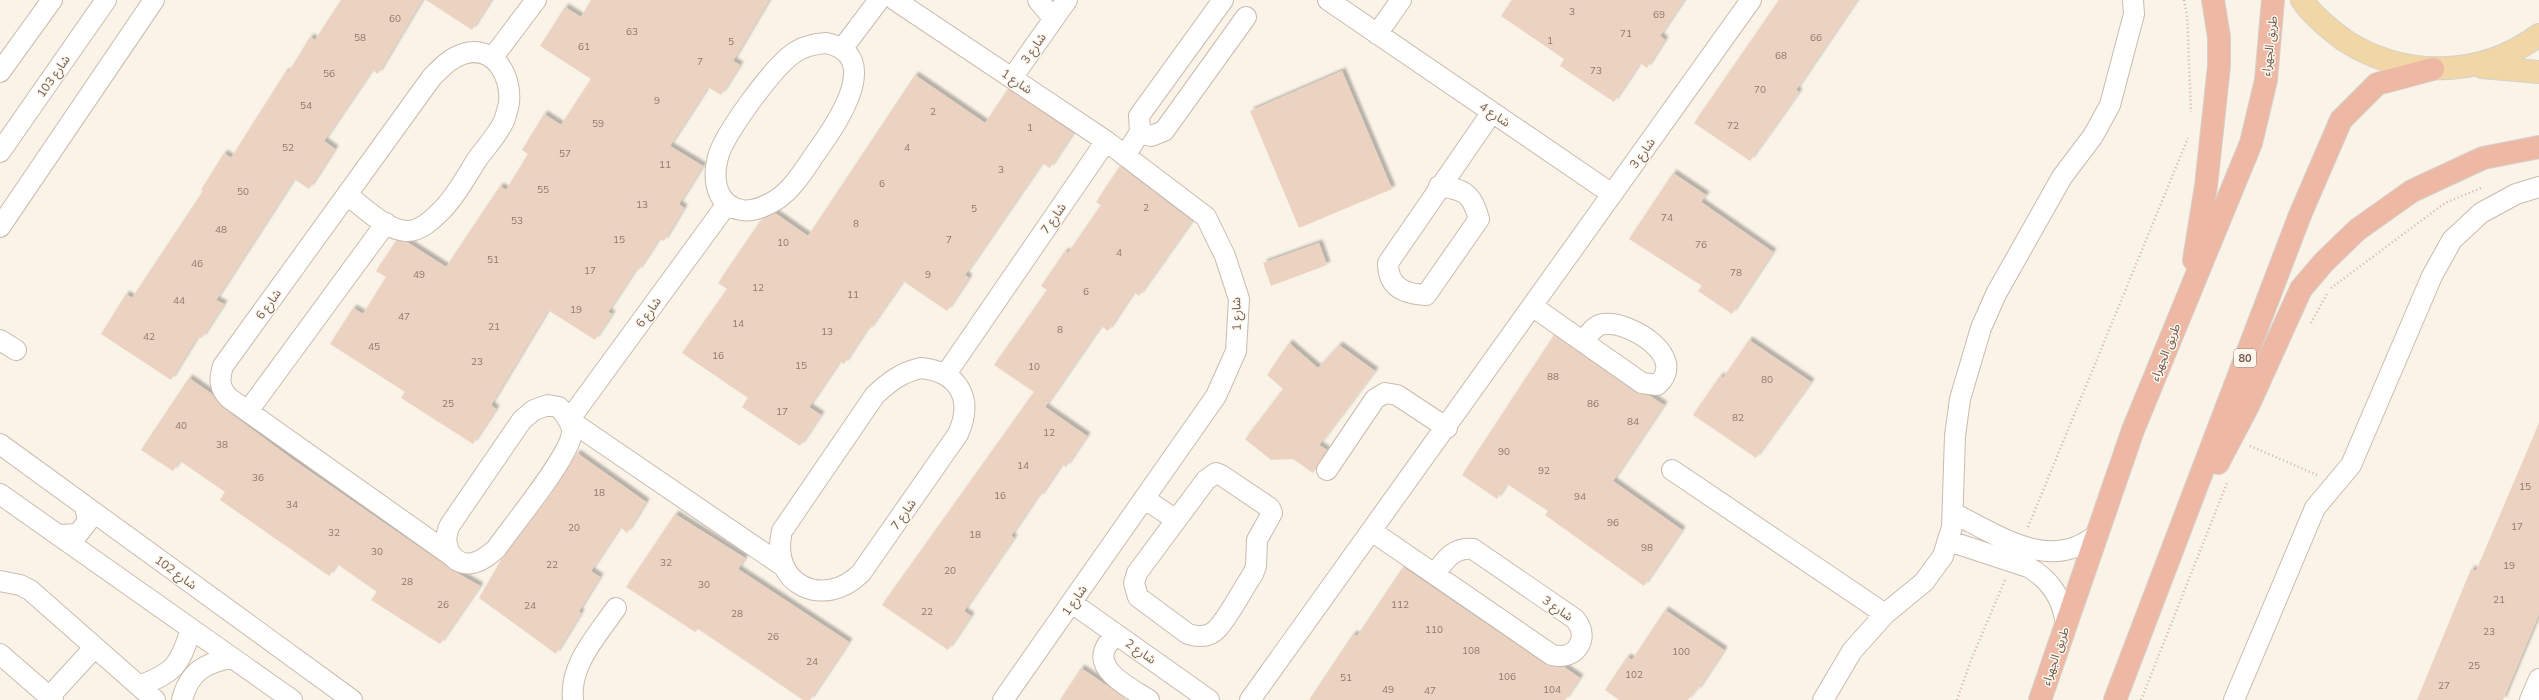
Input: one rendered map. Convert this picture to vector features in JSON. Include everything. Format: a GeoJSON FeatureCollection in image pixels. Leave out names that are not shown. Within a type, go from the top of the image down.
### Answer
{"type":"FeatureCollection","features":[{"type":"Feature","properties":{"kind":"highway"},"geometry":{"type":"LineString","coordinates":[[2188,296],[2206,186],[2219,66],[2219,37],[2213,0]]}},
{"type":"Feature","properties":{"kind":"highway","name":"طريق الجهراء"},"geometry":{"type":"LineString","coordinates":[[2040,700],[2133,430],[2251,143],[2266,80],[2273,0]]}},
{"type":"Feature","properties":{"kind":"highway","name":"80"},"geometry":{"type":"LineString","coordinates":[[2115,700],[2300,215],[2341,120],[2377,84],[2433,69]]}},
{"type":"Feature","properties":{"kind":"highway"},"geometry":{"type":"LineString","coordinates":[[2174,545],[2248,406],[2301,289],[2324,262],[2357,230],[2412,191],[2483,158],[2539,147]]}},
{"type":"Feature","properties":{"kind":"main road","name":"80"},"geometry":{"type":"LineString","coordinates":[[2302,0],[2329,29],[2360,50],[2395,64],[2433,69],[2468,66],[2498,58],[2526,44],[2539,35]]}},
{"type":"Feature","properties":{"kind":"main road"},"geometry":{"type":"LineString","coordinates":[[2468,66],[2539,72]]}},
{"type":"Feature","properties":{"kind":"street"},"geometry":{"type":"LineString","coordinates":[[0,72],[52,0]]}},
{"type":"Feature","properties":{"kind":"street","name":"شارع 103"},"geometry":{"type":"LineString","coordinates":[[0,152],[106,0]]}},
{"type":"Feature","properties":{"kind":"street"},"geometry":{"type":"LineString","coordinates":[[0,227],[154,0]]}},
{"type":"Feature","properties":{"kind":"street"},"geometry":{"type":"LineString","coordinates":[[347,195],[386,223],[407,231],[429,222],[443,209],[504,122],[509,102],[508,89],[502,68],[494,58],[536,0]]}},
{"type":"Feature","properties":{"kind":"street"},"geometry":{"type":"LineString","coordinates":[[842,49],[879,0]]}},
{"type":"Feature","properties":{"kind":"street","name":"شارع 1"},"geometry":{"type":"LineString","coordinates":[[895,0],[1106,141],[1206,218],[1225,256],[1239,300],[1236,351],[1216,396],[1003,700]]}},
{"type":"Feature","properties":{"kind":"street"},"geometry":{"type":"LineString","coordinates":[[1038,0],[1054,18]]}},
{"type":"Feature","properties":{"kind":"street","name":"شارع 3"},"geometry":{"type":"LineString","coordinates":[[1012,78],[1067,0]]}},
{"type":"Feature","properties":{"kind":"street"},"geometry":{"type":"LineString","coordinates":[[1125,156],[1140,132],[1139,116],[1224,0]]}},
{"type":"Feature","properties":{"kind":"street","name":"شارع 4"},"geometry":{"type":"LineString","coordinates":[[1328,0],[1612,194]]}},
{"type":"Feature","properties":{"kind":"street"},"geometry":{"type":"LineString","coordinates":[[1377,34],[1401,0]]}},
{"type":"Feature","properties":{"kind":"street","name":"شارع 3"},"geometry":{"type":"LineString","coordinates":[[1250,700],[1373,532],[1532,306],[1751,0]]}},
{"type":"Feature","properties":{"kind":"street"},"geometry":{"type":"LineString","coordinates":[[1823,700],[1852,651],[1885,614],[1931,574],[1943,556],[1949,541],[1952,513],[1956,429],[1969,363],[1981,328],[1996,294],[2062,177],[2093,136],[2110,106],[2134,14],[2133,0]]}},
{"type":"Feature","properties":{"kind":"street"},"geometry":{"type":"LineString","coordinates":[[1140,132],[1151,136],[1164,131],[1246,17]]}},
{"type":"Feature","properties":{"kind":"street"},"geometry":{"type":"LineString","coordinates":[[816,44],[834,45],[842,49],[852,64],[854,77],[850,93],[837,124],[798,179],[777,200],[756,209],[744,210],[727,204],[720,197],[716,184],[718,156],[728,135],[780,64],[795,52],[816,44]]}},
{"type":"Feature","properties":{"kind":"street","name":"شارع 6"},"geometry":{"type":"LineString","coordinates":[[494,58],[483,53],[464,53],[444,65],[432,77],[223,366],[220,375],[224,392],[248,411],[461,562],[474,563],[489,556],[496,549],[566,450],[572,431],[569,420],[727,204]]}},
{"type":"Feature","properties":{"kind":"street"},"geometry":{"type":"LineString","coordinates":[[1439,186],[1459,189],[1473,200],[1479,219],[1426,294],[1410,294],[1398,288],[1388,274],[1388,262],[1439,186],[1492,112]]}},
{"type":"Feature","properties":{"kind":"street","name":"شارع 7"},"geometry":{"type":"LineString","coordinates":[[946,374],[1106,141]]}},
{"type":"Feature","properties":{"kind":"street"},"geometry":{"type":"LineString","coordinates":[[2234,700],[2314,508],[2351,465],[2432,276],[2452,240],[2481,213],[2516,194],[2539,187]]}},
{"type":"Feature","properties":{"kind":"street"},"geometry":{"type":"LineString","coordinates":[[248,411],[386,223]]}},
{"type":"Feature","properties":{"kind":"street"},"geometry":{"type":"LineString","coordinates":[[1532,306],[1584,341]]}},
{"type":"Feature","properties":{"kind":"street","name":"شارع 7"},"geometry":{"type":"LineString","coordinates":[[569,420],[783,566],[799,584],[822,590],[838,588],[852,582],[861,573],[958,434],[964,423],[963,396],[959,386],[946,374],[920,368],[908,371],[891,381],[875,395],[782,531],[778,546],[783,566]]}},
{"type":"Feature","properties":{"kind":"street"},"geometry":{"type":"LineString","coordinates":[[1327,470],[1375,399],[1385,393],[1397,395],[1447,428]]}},
{"type":"Feature","properties":{"kind":"street"},"geometry":{"type":"LineString","coordinates":[[452,556],[446,543],[445,534],[522,420],[534,410],[548,405],[559,408],[569,420]]}},
{"type":"Feature","properties":{"kind":"street","name":"شارع 102"},"geometry":{"type":"LineString","coordinates":[[0,444],[352,700]]}},
{"type":"Feature","properties":{"kind":"street"},"geometry":{"type":"LineString","coordinates":[[1672,470],[1885,614]]}},
{"type":"Feature","properties":{"kind":"street"},"geometry":{"type":"LineString","coordinates":[[1216,474],[1221,475],[1272,510],[1256,544],[1255,570],[1217,630],[1202,636],[1188,634],[1138,597],[1134,588],[1138,574],[1176,520],[1206,480],[1216,474]]}},
{"type":"Feature","properties":{"kind":"street"},"geometry":{"type":"LineString","coordinates":[[0,494],[292,700]]}},
{"type":"Feature","properties":{"kind":"street"},"geometry":{"type":"LineString","coordinates":[[1145,499],[1176,520]]}},
{"type":"Feature","properties":{"kind":"street"},"geometry":{"type":"LineString","coordinates":[[60,535],[78,534],[88,521],[85,506]]}},
{"type":"Feature","properties":{"kind":"street"},"geometry":{"type":"LineString","coordinates":[[1952,513],[2017,554],[2028,567],[2048,581],[2060,601],[2066,624]]}},
{"type":"Feature","properties":{"kind":"street","name":"شارع 3"},"geometry":{"type":"LineString","coordinates":[[1373,532],[1552,655],[1567,657],[1577,650],[1580,644],[1582,631],[1575,619],[1473,550],[1465,548],[1455,551],[1447,557],[1435,574]]}},
{"type":"Feature","properties":{"kind":"street"},"geometry":{"type":"LineString","coordinates":[[1949,541],[2017,554],[2063,552],[2075,549],[2097,534]]}},
{"type":"Feature","properties":{"kind":"street"},"geometry":{"type":"LineString","coordinates":[[0,581],[20,585],[30,590],[155,700]]}},
{"type":"Feature","properties":{"kind":"street","name":"شارع 2"},"geometry":{"type":"LineString","coordinates":[[1072,603],[1209,700]]}},
{"type":"Feature","properties":{"kind":"street"},"geometry":{"type":"LineString","coordinates":[[574,700],[572,687],[580,660],[616,608]]}},
{"type":"Feature","properties":{"kind":"street"},"geometry":{"type":"LineString","coordinates":[[139,686],[168,673],[178,662],[191,630]]}},
{"type":"Feature","properties":{"kind":"street"},"geometry":{"type":"LineString","coordinates":[[1116,634],[1104,650],[1103,662],[1109,673],[1149,700]]}},
{"type":"Feature","properties":{"kind":"street"},"geometry":{"type":"LineString","coordinates":[[0,654],[51,698],[95,647]]}},
{"type":"Feature","properties":{"kind":"street"},"geometry":{"type":"LineString","coordinates":[[182,700],[190,680],[201,668],[214,661],[231,658]]}},
{"type":"Feature","properties":{"kind":"street"},"geometry":{"type":"LineString","coordinates":[[2530,700],[2539,679]]}},
{"type":"Feature","properties":{"kind":"path"},"geometry":{"type":"LineString","coordinates":[[2184,0],[2187,14],[2191,114]]}},
{"type":"Feature","properties":{"kind":"path"},"geometry":{"type":"LineString","coordinates":[[1957,700],[1971,660],[2017,554],[2188,137]]}},
{"type":"Feature","properties":{"kind":"path"},"geometry":{"type":"LineString","coordinates":[[2310,325],[2330,290],[2446,203],[2487,185]]}},
{"type":"Feature","properties":{"kind":"path"},"geometry":{"type":"LineString","coordinates":[[2244,443],[2335,482]]}},
{"type":"Feature","properties":{"kind":"path"},"geometry":{"type":"LineString","coordinates":[[2141,700],[2228,479]]}},
{"type":"Feature","properties":{"kind":"building"},"geometry":{"type":"Polygon","coordinates":[[[341,0],[422,0],[378,74],[372,70],[324,141],[335,149],[309,189],[294,179],[216,300],[224,304],[202,338],[198,336],[171,380],[101,334],[126,294],[132,298],[203,191],[201,190],[224,153],[231,158],[286,71],[288,73],[310,37],[315,40],[341,0]]]}},
{"type":"Feature","properties":{"kind":"building"},"geometry":{"type":"Polygon","coordinates":[[[426,0],[491,0],[472,30],[426,0]]]}},
{"type":"Feature","properties":{"kind":"building"},"geometry":{"type":"Polygon","coordinates":[[[591,0],[769,0],[733,61],[740,65],[721,95],[708,87],[670,146],[703,166],[679,204],[684,208],[664,241],[659,239],[638,271],[636,269],[608,312],[612,314],[595,340],[548,310],[491,405],[496,409],[473,444],[401,398],[405,392],[330,344],[353,308],[363,314],[386,277],[376,271],[396,241],[407,242],[446,267],[500,186],[506,190],[528,154],[522,150],[544,114],[561,125],[591,79],[540,46],[565,7],[581,17],[591,0]]]}},
{"type":"Feature","properties":{"kind":"building"},"geometry":{"type":"Polygon","coordinates":[[[1512,0],[1684,0],[1660,36],[1665,40],[1647,68],[1640,63],[1614,102],[1560,66],[1564,59],[1501,16],[1512,0]]]}},
{"type":"Feature","properties":{"kind":"building"},"geometry":{"type":"Polygon","coordinates":[[[1779,0],[1857,0],[1796,90],[1799,92],[1750,161],[1694,123],[1779,0]]]}},
{"type":"Feature","properties":{"kind":"building"},"geometry":{"type":"Polygon","coordinates":[[[1342,71],[1392,189],[1299,228],[1250,111],[1342,71]]]}},
{"type":"Feature","properties":{"kind":"building"},"geometry":{"type":"Polygon","coordinates":[[[915,75],[985,123],[1008,89],[1073,133],[1050,168],[1042,163],[965,275],[969,278],[947,311],[903,281],[869,330],[867,329],[844,364],[840,361],[809,407],[821,415],[800,446],[742,407],[748,398],[682,353],[727,289],[718,283],[761,220],[775,213],[808,236],[915,75]]]}},
{"type":"Feature","properties":{"kind":"building"},"geometry":{"type":"Polygon","coordinates":[[[1120,166],[1192,221],[1139,296],[1134,292],[1108,331],[1101,326],[1045,407],[1087,436],[1066,467],[1062,464],[1011,536],[1014,538],[964,611],[971,616],[948,650],[882,605],[1034,392],[994,365],[1047,290],[1041,286],[1065,251],[1068,253],[1101,205],[1096,202],[1120,166]]]}},
{"type":"Feature","properties":{"kind":"building"},"geometry":{"type":"Polygon","coordinates":[[[1673,173],[1706,195],[1701,202],[1773,252],[1732,314],[1698,291],[1702,286],[1629,239],[1673,173]]]}},
{"type":"Feature","properties":{"kind":"building"},"geometry":{"type":"Polygon","coordinates":[[[1319,243],[1327,265],[1271,286],[1263,263],[1319,243]]]}},
{"type":"Feature","properties":{"kind":"building"},"geometry":{"type":"Polygon","coordinates":[[[1554,335],[1635,392],[1650,396],[1664,405],[1613,481],[1682,530],[1644,586],[1545,515],[1548,511],[1507,484],[1497,499],[1462,475],[1554,335]]]}},
{"type":"Feature","properties":{"kind":"building"},"geometry":{"type":"Polygon","coordinates":[[[1749,340],[1811,382],[1756,458],[1693,415],[1720,376],[1723,378],[1749,340]]]}},
{"type":"Feature","properties":{"kind":"building"},"geometry":{"type":"Polygon","coordinates":[[[1289,343],[1318,368],[1339,345],[1375,371],[1319,445],[1327,450],[1313,473],[1293,459],[1271,460],[1245,439],[1283,389],[1267,375],[1289,343]]]}},
{"type":"Feature","properties":{"kind":"building"},"geometry":{"type":"Polygon","coordinates":[[[189,378],[212,394],[222,407],[292,459],[452,570],[480,586],[440,644],[371,600],[377,592],[337,564],[329,576],[220,500],[225,492],[180,461],[173,471],[141,450],[189,378]]]}},
{"type":"Feature","properties":{"kind":"building"},"geometry":{"type":"Polygon","coordinates":[[[2539,423],[2539,614],[2503,700],[2417,700],[2471,569],[2476,571],[2539,423]]]}},
{"type":"Feature","properties":{"kind":"building"},"geometry":{"type":"Polygon","coordinates":[[[577,453],[646,502],[627,533],[620,527],[591,571],[600,577],[579,611],[581,613],[556,654],[479,598],[501,560],[549,497],[577,453]]]}},
{"type":"Feature","properties":{"kind":"building"},"geometry":{"type":"Polygon","coordinates":[[[675,514],[745,558],[738,569],[849,642],[810,700],[803,700],[698,629],[695,632],[626,587],[675,514]]]}},
{"type":"Feature","properties":{"kind":"building"},"geometry":{"type":"Polygon","coordinates":[[[1403,567],[1545,664],[1564,667],[1580,678],[1565,700],[1309,700],[1353,634],[1357,636],[1403,567]]]}},
{"type":"Feature","properties":{"kind":"building"},"geometry":{"type":"Polygon","coordinates":[[[1665,610],[1724,650],[1697,691],[1695,690],[1688,700],[1619,700],[1605,690],[1627,657],[1632,660],[1665,610]]]}},
{"type":"Feature","properties":{"kind":"building"},"geometry":{"type":"Polygon","coordinates":[[[1081,668],[1109,687],[1127,700],[1060,700],[1081,668]]]}}]}
